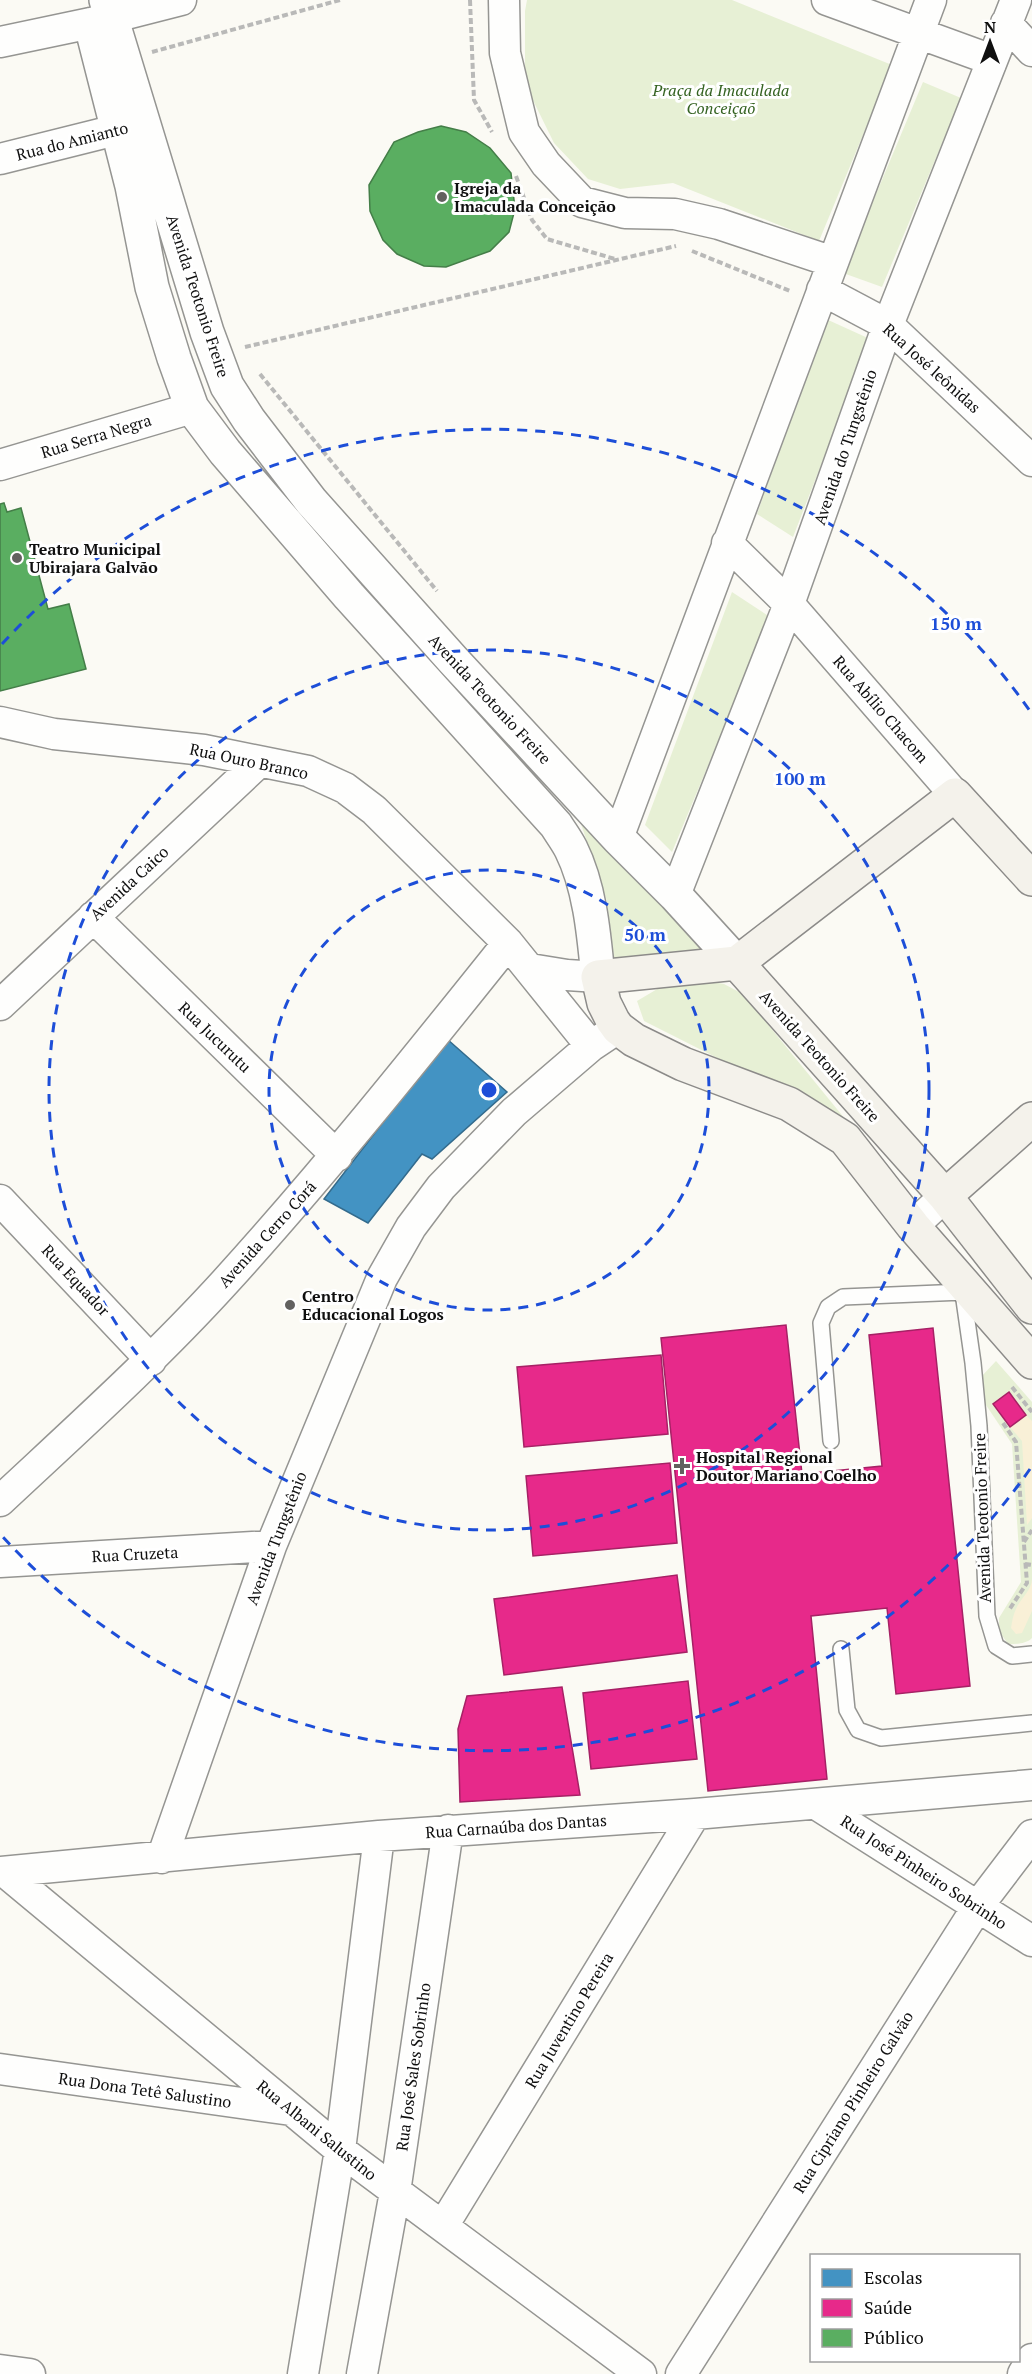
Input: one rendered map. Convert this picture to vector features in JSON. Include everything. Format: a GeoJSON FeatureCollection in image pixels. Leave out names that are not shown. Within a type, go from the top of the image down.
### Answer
{"type":"FeatureCollection","features":[{"type":"Feature","properties":{"kind":"main road","name":"Rua Abílio Chacom"},"geometry":{"type":"LineString","coordinates":[[955,795],[1032,879]]}},
{"type":"Feature","properties":{"kind":"main road"},"geometry":{"type":"LineString","coordinates":[[598,977],[737,963],[955,795]]}},
{"type":"Feature","properties":{"kind":"main road","name":"Avenida Teotonio Freire"},"geometry":{"type":"LineString","coordinates":[[737,963],[945,1196],[1032,1307]]}},
{"type":"Feature","properties":{"kind":"main road","name":"Avenida Teotonio Freire"},"geometry":{"type":"LineString","coordinates":[[598,977],[604,1003],[618,1028],[634,1040],[684,1064],[789,1104],[845,1139],[962,1285],[1032,1362]]}},
{"type":"Feature","properties":{"kind":"main road"},"geometry":{"type":"LineString","coordinates":[[945,1196],[1032,1119]]}},
{"type":"Feature","properties":{"kind":"street"},"geometry":{"type":"LineString","coordinates":[[0,42],[98,10],[181,0]]}},
{"type":"Feature","properties":{"kind":"street"},"geometry":{"type":"LineString","coordinates":[[504,0],[505,53],[524,132],[546,164],[582,202],[625,213],[675,214],[718,224],[832,262]]}},
{"type":"Feature","properties":{"kind":"street"},"geometry":{"type":"LineString","coordinates":[[827,0],[992,60]]}},
{"type":"Feature","properties":{"kind":"street"},"geometry":{"type":"LineString","coordinates":[[618,838],[727,543],[809,292],[832,262],[931,0]]}},
{"type":"Feature","properties":{"kind":"street","name":"Avenida Teotonio Freire"},"geometry":{"type":"LineString","coordinates":[[98,10],[131,126],[228,386],[249,420],[311,501],[436,641],[737,963]]}},
{"type":"Feature","properties":{"kind":"street"},"geometry":{"type":"LineString","coordinates":[[1011,11],[1032,51]]}},
{"type":"Feature","properties":{"kind":"street","name":"Avenida do Tungstênio"},"geometry":{"type":"LineString","coordinates":[[675,895],[789,604],[888,325],[1011,11]]}},
{"type":"Feature","properties":{"kind":"street","name":"Avenida Teotonio Freire"},"geometry":{"type":"LineString","coordinates":[[131,126],[132,186],[152,286],[192,408],[225,452],[556,825],[571,849],[587,898],[598,977]]}},
{"type":"Feature","properties":{"kind":"street","name":"Rua do Amianto"},"geometry":{"type":"LineString","coordinates":[[0,159],[131,126]]}},
{"type":"Feature","properties":{"kind":"street","name":"Rua José leônidas"},"geometry":{"type":"LineString","coordinates":[[809,292],[888,325],[1032,461]]}},
{"type":"Feature","properties":{"kind":"street","name":"Rua Serra Negra"},"geometry":{"type":"LineString","coordinates":[[0,465],[192,408]]}},
{"type":"Feature","properties":{"kind":"street","name":"Rua Abílio Chacom"},"geometry":{"type":"LineString","coordinates":[[727,543],[789,604],[955,795]]}},
{"type":"Feature","properties":{"kind":"street"},"geometry":{"type":"LineString","coordinates":[[410,663],[436,641]]}},
{"type":"Feature","properties":{"kind":"street","name":"Rua Ouro Branco"},"geometry":{"type":"LineString","coordinates":[[0,722],[54,734],[204,750],[308,771],[345,788],[374,810],[508,943],[591,1047]]}},
{"type":"Feature","properties":{"kind":"street","name":"Avenida Caico"},"geometry":{"type":"LineString","coordinates":[[0,1005],[259,762]]}},
{"type":"Feature","properties":{"kind":"street","name":"Rua Jucurutu"},"geometry":{"type":"LineString","coordinates":[[93,917],[337,1156]]}},
{"type":"Feature","properties":{"kind":"street","name":"Avenida Cerro Corá"},"geometry":{"type":"LineString","coordinates":[[0,1501],[151,1359],[224,1283],[337,1156],[508,943]]}},
{"type":"Feature","properties":{"kind":"street"},"geometry":{"type":"LineString","coordinates":[[530,969],[598,977]]}},
{"type":"Feature","properties":{"kind":"street","name":"Avenida Tungstênio"},"geometry":{"type":"LineString","coordinates":[[162,1858],[271,1545],[382,1278],[411,1227],[441,1187],[514,1112],[591,1047],[618,1028]]}},
{"type":"Feature","properties":{"kind":"street"},"geometry":{"type":"LineString","coordinates":[[914,1226],[945,1196]]}},
{"type":"Feature","properties":{"kind":"street","name":"Rua Equador"},"geometry":{"type":"LineString","coordinates":[[0,1200],[151,1359]]}},
{"type":"Feature","properties":{"kind":"street","name":"Rua Cruzeta"},"geometry":{"type":"LineString","coordinates":[[0,1562],[271,1545]]}},
{"type":"Feature","properties":{"kind":"street","name":"Rua Carnaúba dos Dantas"},"geometry":{"type":"LineString","coordinates":[[2,1872],[448,1830],[695,1814],[1032,1785]]}},
{"type":"Feature","properties":{"kind":"street","name":"Rua José Pinheiro Sobrinho"},"geometry":{"type":"LineString","coordinates":[[816,1804],[1032,1941]]}},
{"type":"Feature","properties":{"kind":"street","name":"Rua Juventino Pereira"},"geometry":{"type":"LineString","coordinates":[[443,2226],[695,1814]]}},
{"type":"Feature","properties":{"kind":"street","name":"Rua José Sales Sobrinho"},"geometry":{"type":"LineString","coordinates":[[362,2374],[395,2192],[448,1830]]}},
{"type":"Feature","properties":{"kind":"street","name":"Rua Cipriano Pinheiro Galvão"},"geometry":{"type":"LineString","coordinates":[[681,2374],[978,1906],[1032,1835]]}},
{"type":"Feature","properties":{"kind":"street"},"geometry":{"type":"LineString","coordinates":[[303,2374],[340,2150],[380,1836]]}},
{"type":"Feature","properties":{"kind":"street","name":"Rua Albani Salustino"},"geometry":{"type":"LineString","coordinates":[[2,1872],[340,2150],[642,2374]]}},
{"type":"Feature","properties":{"kind":"street","name":"Rua Dona Tetê Salustino"},"geometry":{"type":"LineString","coordinates":[[0,2069],[291,2110]]}},
{"type":"Feature","properties":{"kind":"street"},"geometry":{"type":"LineString","coordinates":[[1023,2374],[1032,2359]]}},
{"type":"Feature","properties":{"kind":"street"},"geometry":{"type":"LineString","coordinates":[[0,2370],[30,2374]]}},
{"type":"Feature","properties":{"kind":"lane"},"geometry":{"type":"LineString","coordinates":[[831,1441],[821,1323],[828,1307],[843,1297],[962,1285]]}},
{"type":"Feature","properties":{"kind":"lane","name":"Avenida Teotonio Freire"},"geometry":{"type":"LineString","coordinates":[[962,1285],[979,1426],[987,1616],[996,1646],[1012,1656],[1032,1654]]}},
{"type":"Feature","properties":{"kind":"lane"},"geometry":{"type":"LineString","coordinates":[[841,1649],[847,1710],[858,1730],[881,1738],[1032,1724]]}},
{"type":"Feature","properties":{"kind":"path"},"geometry":{"type":"LineString","coordinates":[[143,54],[340,0]]}},
{"type":"Feature","properties":{"kind":"path"},"geometry":{"type":"LineString","coordinates":[[239,349],[680,246]]}},
{"type":"Feature","properties":{"kind":"path"},"geometry":{"type":"LineString","coordinates":[[690,250],[809,292]]}},
{"type":"Feature","properties":{"kind":"path"},"geometry":{"type":"LineString","coordinates":[[254,367],[442,597]]}},
{"type":"Feature","properties":{"kind":"path"},"geometry":{"type":"LineString","coordinates":[[1005,1379],[1032,1412]]}},
{"type":"Feature","properties":{"kind":"path"},"geometry":{"type":"LineString","coordinates":[[999,1418],[1016,1442],[1027,1582],[1008,1611],[1006,1619]]}},
{"type":"Feature","properties":{"kind":"path"},"geometry":{"type":"LineString","coordinates":[[1024,1543],[1032,1530]]}},
{"type":"Feature","properties":{"kind":"path"},"geometry":{"type":"LineString","coordinates":[[1026,1564],[1032,1565]]}},
{"type":"Feature","properties":{"kind":"green space","name":"Praça da Imaculada Conceiçaõ"},"geometry":{"type":"Polygon","coordinates":[[[527,0],[732,0],[892,65],[819,241],[673,183],[620,189],[588,179],[554,143],[525,84],[527,0]]]}},
{"type":"Feature","properties":{"kind":"green space"},"geometry":{"type":"Polygon","coordinates":[[[923,82],[961,98],[882,287],[843,273],[923,82]]]}},
{"type":"Feature","properties":{"kind":"green space"},"geometry":{"type":"Polygon","coordinates":[[[826,319],[870,339],[793,537],[757,514],[826,319]]]}},
{"type":"Feature","properties":{"kind":"green space"},"geometry":{"type":"Polygon","coordinates":[[[732,592],[770,617],[672,852],[645,825],[732,592]]]}},
{"type":"Feature","properties":{"kind":"green space"},"geometry":{"type":"Polygon","coordinates":[[[581,824],[709,953],[615,966],[607,901],[581,824]]]}},
{"type":"Feature","properties":{"kind":"green space"},"geometry":{"type":"Polygon","coordinates":[[[708,981],[724,984],[743,994],[850,1125],[644,1021],[637,1001],[664,985],[708,981]]]}},
{"type":"Feature","properties":{"kind":"green space"},"geometry":{"type":"Polygon","coordinates":[[[996,1361],[1032,1402],[1032,1638],[1018,1644],[1008,1644],[999,1631],[999,1618],[1021,1582],[1012,1444],[984,1402],[980,1378],[996,1361]]]}},
{"type":"Feature","properties":{"kind":"sand"},"geometry":{"type":"Polygon","coordinates":[[[1026,1415],[1032,1421],[1032,1518],[1027,1525],[1022,1441],[1010,1427],[1026,1415]]]}},
{"type":"Feature","properties":{"kind":"sand"},"geometry":{"type":"Polygon","coordinates":[[[1032,1579],[1032,1611],[1022,1633],[1016,1634],[1011,1628],[1013,1616],[1030,1587],[1032,1579]]]}},
{"type":"Feature","properties":{"kind":"building: Escolas"},"geometry":{"type":"Polygon","coordinates":[[[447,1039],[507,1092],[432,1159],[422,1154],[368,1223],[324,1199],[447,1039]]]}},
{"type":"Feature","properties":{"kind":"building: Saúde"},"geometry":{"type":"Polygon","coordinates":[[[786,1325],[802,1474],[882,1466],[869,1335],[933,1328],[970,1686],[896,1694],[887,1608],[811,1616],[827,1779],[708,1791],[661,1338],[786,1325]]]}},
{"type":"Feature","properties":{"kind":"building: Saúde"},"geometry":{"type":"Polygon","coordinates":[[[661,1355],[668,1434],[524,1447],[517,1367],[661,1355]]]}},
{"type":"Feature","properties":{"kind":"building: Saúde"},"geometry":{"type":"Polygon","coordinates":[[[1009,1392],[1026,1415],[1010,1427],[993,1404],[1009,1392]]]}},
{"type":"Feature","properties":{"kind":"building: Saúde"},"geometry":{"type":"Polygon","coordinates":[[[670,1463],[677,1543],[533,1556],[526,1476],[670,1463]]]}},
{"type":"Feature","properties":{"kind":"building: Saúde"},"geometry":{"type":"Polygon","coordinates":[[[677,1575],[687,1652],[504,1675],[494,1599],[677,1575]]]}},
{"type":"Feature","properties":{"kind":"building: Saúde"},"geometry":{"type":"Polygon","coordinates":[[[688,1681],[697,1759],[591,1769],[583,1693],[688,1681]]]}},
{"type":"Feature","properties":{"kind":"building: Saúde"},"geometry":{"type":"Polygon","coordinates":[[[562,1687],[580,1795],[460,1802],[458,1729],[467,1696],[562,1687]]]}},
{"type":"Feature","properties":{"kind":"building: Público","name":"Igreja da Imaculada Conceição"},"geometry":{"type":"Polygon","coordinates":[[[441,126],[466,132],[490,148],[511,173],[515,209],[509,232],[490,251],[446,267],[424,266],[397,254],[383,240],[370,211],[369,185],[394,142],[441,126]]]}},
{"type":"Feature","properties":{"kind":"building: Público","name":"Teatro Municipal Ubirajara Galvão"},"geometry":{"type":"Polygon","coordinates":[[[4,503],[7,512],[21,508],[48,609],[69,604],[86,669],[0,691],[0,504],[4,503]]]}},
{"type":"Feature","properties":{"kind":"place","name":"Igreja da Imaculada Conceição"},"geometry":{"type":"Point","coordinates":[442,197]}},
{"type":"Feature","properties":{"kind":"place","name":"Teatro Municipal Ubirajara Galvão"},"geometry":{"type":"Point","coordinates":[17,558]}},
{"type":"Feature","properties":{"kind":"place","name":"Centro Educacional Logos"},"geometry":{"type":"Point","coordinates":[290,1305]}},
{"type":"Feature","properties":{"kind":"place","name":"Hospital Regional Doutor Mariano Coelho"},"geometry":{"type":"Point","coordinates":[682,1466]}}]}
